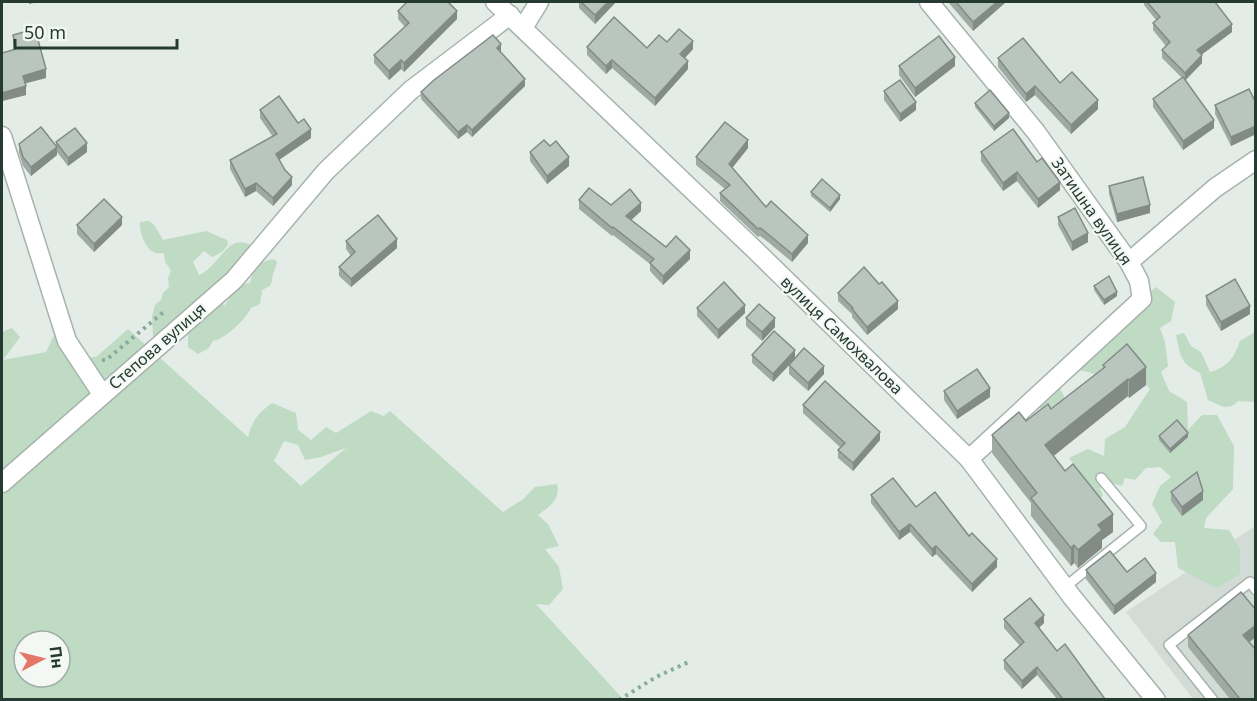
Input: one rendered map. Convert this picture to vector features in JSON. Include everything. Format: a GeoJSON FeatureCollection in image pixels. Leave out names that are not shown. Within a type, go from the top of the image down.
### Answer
{"type":"FeatureCollection","features":[{"type":"Feature","properties":{"kind":"street","name":"вулиця Самохвалова"},"geometry":{"type":"LineString","coordinates":[[495,2],[969,459],[1065,587],[1156,699]]}},
{"type":"Feature","properties":{"kind":"street"},"geometry":{"type":"LineString","coordinates":[[516,21],[539,2]]}},
{"type":"Feature","properties":{"kind":"street","name":"Затишна вулиця"},"geometry":{"type":"LineString","coordinates":[[929,2],[1036,132],[1129,262],[1139,281],[1142,298],[969,459]]}},
{"type":"Feature","properties":{"kind":"street","name":"Степова вулиця"},"geometry":{"type":"LineString","coordinates":[[2,136],[67,341],[102,394],[234,280],[326,171],[411,90],[516,21]]}},
{"type":"Feature","properties":{"kind":"street"},"geometry":{"type":"LineString","coordinates":[[1129,262],[1215,188],[1256,160]]}},
{"type":"Feature","properties":{"kind":"street"},"geometry":{"type":"LineString","coordinates":[[2,483],[102,394]]}},
{"type":"Feature","properties":{"kind":"lane"},"geometry":{"type":"LineString","coordinates":[[1065,587],[1141,526],[1101,478]]}},
{"type":"Feature","properties":{"kind":"lane"},"geometry":{"type":"LineString","coordinates":[[1213,699],[1169,645],[1250,582],[1256,590]]}},
{"type":"Feature","properties":{"kind":"path"},"geometry":{"type":"LineString","coordinates":[[619,699],[656,677],[691,661]]}},
{"type":"Feature","properties":{"kind":"shaded area"},"geometry":{"type":"Polygon","coordinates":[[[1255,526],[1255,699],[1193,699],[1126,612],[1255,526]]]}},
{"type":"Feature","properties":{"kind":"green space"},"geometry":{"type":"Polygon","coordinates":[[[149,221],[155,226],[163,240],[206,231],[227,240],[227,246],[219,253],[212,257],[204,251],[193,262],[199,275],[214,264],[232,245],[239,242],[247,243],[257,249],[233,274],[222,276],[210,311],[221,304],[225,305],[238,288],[250,283],[259,264],[273,259],[277,261],[271,284],[262,290],[260,304],[251,308],[245,318],[229,333],[213,341],[209,348],[198,354],[188,347],[188,330],[170,330],[153,336],[152,317],[155,305],[169,287],[168,278],[171,270],[165,262],[164,253],[151,250],[143,239],[140,222],[149,221]]]}},
{"type":"Feature","properties":{"kind":"green space"},"geometry":{"type":"Polygon","coordinates":[[[1156,287],[1175,302],[1171,321],[1160,328],[1165,342],[1168,366],[1161,372],[1169,391],[1187,402],[1188,430],[1202,415],[1217,415],[1234,446],[1233,489],[1206,518],[1204,528],[1229,530],[1240,549],[1240,574],[1217,588],[1178,568],[1175,542],[1161,542],[1153,534],[1162,522],[1152,504],[1160,486],[1171,477],[1160,467],[1146,468],[1135,480],[1125,478],[1122,486],[1106,482],[1100,488],[1103,496],[1100,498],[1069,458],[1088,449],[1104,456],[1105,439],[1125,427],[1150,389],[1127,362],[1099,375],[1071,368],[1057,382],[1066,400],[1047,415],[1032,400],[1156,287]]]}},
{"type":"Feature","properties":{"kind":"green space"},"geometry":{"type":"Polygon","coordinates":[[[12,328],[20,337],[3,360],[46,352],[55,333],[66,358],[96,357],[128,329],[248,437],[256,418],[272,403],[296,413],[298,430],[311,440],[326,427],[336,433],[371,411],[384,416],[390,411],[503,512],[522,500],[535,487],[557,484],[556,498],[538,515],[548,524],[559,546],[545,549],[559,567],[563,589],[549,605],[536,604],[623,699],[2,699],[2,332],[12,328]],[[284,441],[274,461],[301,486],[346,448],[305,460],[298,445],[284,441]]]}},
{"type":"Feature","properties":{"kind":"green space"},"geometry":{"type":"Polygon","coordinates":[[[1255,332],[1255,402],[1238,401],[1227,407],[1208,400],[1200,373],[1188,366],[1182,358],[1176,335],[1184,333],[1191,346],[1201,352],[1210,372],[1226,364],[1233,357],[1240,341],[1255,332]]]}},
{"type":"Feature","properties":{"kind":"building"},"geometry":{"type":"Polygon","coordinates":[[[407,2],[448,2],[457,11],[404,63],[401,60],[389,71],[374,55],[409,23],[398,11],[407,2]]]}},
{"type":"Feature","properties":{"kind":"building"},"geometry":{"type":"Polygon","coordinates":[[[581,2],[608,2],[595,15],[581,2]]]}},
{"type":"Feature","properties":{"kind":"building"},"geometry":{"type":"Polygon","coordinates":[[[956,2],[997,2],[973,22],[956,2]]]}},
{"type":"Feature","properties":{"kind":"building"},"geometry":{"type":"Polygon","coordinates":[[[1147,2],[1215,2],[1232,24],[1197,50],[1202,55],[1185,73],[1162,50],[1170,42],[1153,23],[1160,17],[1147,2]]]}},
{"type":"Feature","properties":{"kind":"building"},"geometry":{"type":"Polygon","coordinates":[[[614,17],[647,48],[659,35],[667,42],[679,29],[693,41],[680,54],[688,61],[655,98],[612,60],[606,66],[587,47],[614,17]]]}},
{"type":"Feature","properties":{"kind":"building"},"geometry":{"type":"Polygon","coordinates":[[[35,29],[46,69],[23,76],[26,86],[2,93],[2,53],[16,49],[13,35],[35,29]]]}},
{"type":"Feature","properties":{"kind":"building"},"geometry":{"type":"Polygon","coordinates":[[[493,35],[501,44],[497,48],[525,79],[472,130],[467,125],[458,132],[421,92],[493,35]]]}},
{"type":"Feature","properties":{"kind":"building"},"geometry":{"type":"Polygon","coordinates":[[[939,36],[955,57],[915,88],[899,66],[939,36]]]}},
{"type":"Feature","properties":{"kind":"building"},"geometry":{"type":"Polygon","coordinates":[[[1023,38],[1060,83],[1072,72],[1098,100],[1071,125],[1035,86],[1026,94],[998,58],[1023,38]]]}},
{"type":"Feature","properties":{"kind":"building"},"geometry":{"type":"Polygon","coordinates":[[[1183,77],[1214,120],[1183,141],[1153,99],[1183,77]]]}},
{"type":"Feature","properties":{"kind":"building"},"geometry":{"type":"Polygon","coordinates":[[[900,80],[916,102],[900,114],[884,91],[900,80]]]}},
{"type":"Feature","properties":{"kind":"building"},"geometry":{"type":"Polygon","coordinates":[[[1249,89],[1256,103],[1256,126],[1231,137],[1215,105],[1249,89]]]}},
{"type":"Feature","properties":{"kind":"building"},"geometry":{"type":"Polygon","coordinates":[[[990,90],[1009,113],[994,126],[975,103],[990,90]]]}},
{"type":"Feature","properties":{"kind":"building"},"geometry":{"type":"Polygon","coordinates":[[[279,96],[298,123],[304,119],[311,129],[276,154],[292,177],[273,198],[256,183],[245,189],[230,160],[277,134],[260,110],[279,96]]]}},
{"type":"Feature","properties":{"kind":"building"},"geometry":{"type":"Polygon","coordinates":[[[725,122],[748,140],[729,164],[766,207],[771,201],[808,235],[792,254],[760,228],[758,229],[720,193],[730,185],[696,157],[725,122]]]}},
{"type":"Feature","properties":{"kind":"building"},"geometry":{"type":"Polygon","coordinates":[[[41,127],[57,147],[31,167],[23,157],[19,144],[41,127]]]}},
{"type":"Feature","properties":{"kind":"building"},"geometry":{"type":"Polygon","coordinates":[[[75,128],[87,143],[68,158],[56,142],[75,128]]]}},
{"type":"Feature","properties":{"kind":"building"},"geometry":{"type":"Polygon","coordinates":[[[1013,129],[1037,162],[1042,158],[1060,182],[1038,199],[1017,172],[1003,183],[981,152],[1013,129]]]}},
{"type":"Feature","properties":{"kind":"building"},"geometry":{"type":"Polygon","coordinates":[[[544,140],[550,146],[556,141],[569,157],[547,176],[530,152],[544,140]]]}},
{"type":"Feature","properties":{"kind":"building"},"geometry":{"type":"Polygon","coordinates":[[[1143,177],[1150,205],[1117,214],[1109,186],[1143,177]]]}},
{"type":"Feature","properties":{"kind":"building"},"geometry":{"type":"Polygon","coordinates":[[[822,179],[840,195],[830,208],[811,192],[822,179]]]}},
{"type":"Feature","properties":{"kind":"building"},"geometry":{"type":"Polygon","coordinates":[[[589,188],[611,205],[630,189],[641,203],[626,216],[666,247],[676,236],[690,250],[663,276],[650,263],[654,259],[579,200],[589,188]]]}},
{"type":"Feature","properties":{"kind":"building"},"geometry":{"type":"Polygon","coordinates":[[[104,199],[122,217],[94,244],[77,225],[104,199]]]}},
{"type":"Feature","properties":{"kind":"building"},"geometry":{"type":"Polygon","coordinates":[[[1075,208],[1088,233],[1072,242],[1058,217],[1075,208]]]}},
{"type":"Feature","properties":{"kind":"building"},"geometry":{"type":"Polygon","coordinates":[[[378,215],[397,239],[351,279],[339,267],[355,252],[346,241],[378,215]]]}},
{"type":"Feature","properties":{"kind":"building"},"geometry":{"type":"Polygon","coordinates":[[[864,267],[879,284],[882,282],[898,301],[867,327],[838,293],[864,267]]]}},
{"type":"Feature","properties":{"kind":"building"},"geometry":{"type":"Polygon","coordinates":[[[1109,276],[1117,292],[1104,300],[1094,286],[1109,276]]]}},
{"type":"Feature","properties":{"kind":"building"},"geometry":{"type":"Polygon","coordinates":[[[1235,279],[1250,306],[1221,322],[1206,296],[1235,279]]]}},
{"type":"Feature","properties":{"kind":"building"},"geometry":{"type":"Polygon","coordinates":[[[724,282],[745,305],[718,330],[697,308],[724,282]]]}},
{"type":"Feature","properties":{"kind":"building"},"geometry":{"type":"Polygon","coordinates":[[[759,304],[775,318],[762,332],[746,318],[759,304]]]}},
{"type":"Feature","properties":{"kind":"building"},"geometry":{"type":"Polygon","coordinates":[[[774,331],[795,350],[773,374],[752,355],[774,331]]]}},
{"type":"Feature","properties":{"kind":"building"},"geometry":{"type":"Polygon","coordinates":[[[1127,344],[1146,367],[1045,445],[1065,471],[1073,464],[1113,514],[1098,525],[1102,530],[1078,550],[1074,545],[1071,548],[1031,498],[1037,493],[992,435],[1019,412],[1026,421],[1048,404],[1051,409],[1105,367],[1103,365],[1127,344]]]}},
{"type":"Feature","properties":{"kind":"building"},"geometry":{"type":"Polygon","coordinates":[[[804,348],[824,366],[808,383],[789,365],[804,348]]]}},
{"type":"Feature","properties":{"kind":"building"},"geometry":{"type":"Polygon","coordinates":[[[977,369],[990,388],[957,411],[944,391],[977,369]]]}},
{"type":"Feature","properties":{"kind":"building"},"geometry":{"type":"Polygon","coordinates":[[[825,381],[880,432],[853,463],[838,450],[845,443],[803,405],[825,381]]]}},
{"type":"Feature","properties":{"kind":"building"},"geometry":{"type":"Polygon","coordinates":[[[1177,420],[1188,433],[1170,449],[1159,436],[1177,420]]]}},
{"type":"Feature","properties":{"kind":"building"},"geometry":{"type":"Polygon","coordinates":[[[1197,472],[1203,491],[1182,507],[1171,492],[1197,472]]]}},
{"type":"Feature","properties":{"kind":"building"},"geometry":{"type":"Polygon","coordinates":[[[893,478],[916,507],[935,492],[969,536],[972,533],[997,559],[972,584],[936,546],[932,549],[910,524],[899,532],[871,495],[893,478]]]}},
{"type":"Feature","properties":{"kind":"building"},"geometry":{"type":"Polygon","coordinates":[[[1110,551],[1127,572],[1145,558],[1156,573],[1114,606],[1086,570],[1110,551]]]}},
{"type":"Feature","properties":{"kind":"building"},"geometry":{"type":"Polygon","coordinates":[[[1241,592],[1256,610],[1256,625],[1243,635],[1256,650],[1256,699],[1240,699],[1188,635],[1241,592]]]}},
{"type":"Feature","properties":{"kind":"building"},"geometry":{"type":"Polygon","coordinates":[[[1030,598],[1044,615],[1035,623],[1057,651],[1065,644],[1105,699],[1063,699],[1037,667],[1022,681],[1004,660],[1024,642],[1004,619],[1030,598]]]}}]}
